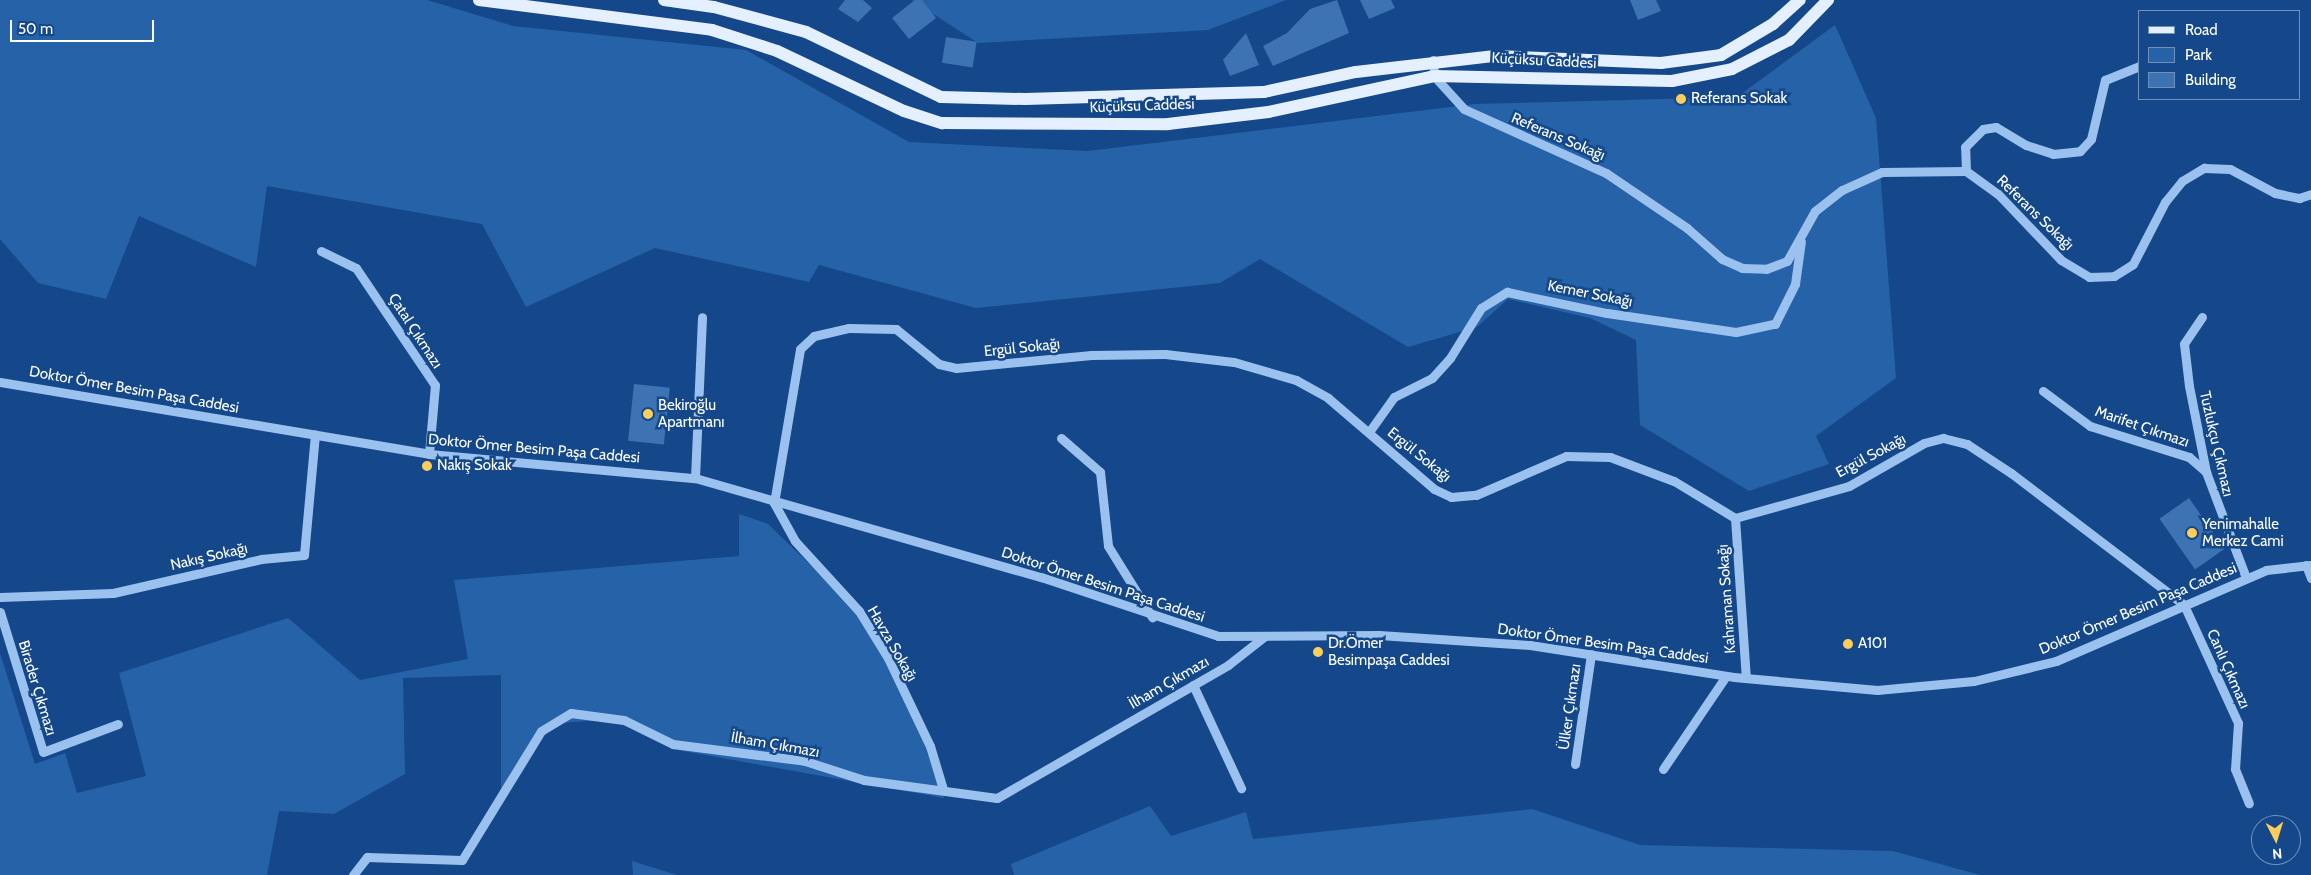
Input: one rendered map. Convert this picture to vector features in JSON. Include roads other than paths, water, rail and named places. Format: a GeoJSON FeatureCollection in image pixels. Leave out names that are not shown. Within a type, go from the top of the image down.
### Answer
{"type":"FeatureCollection","features":[{"type":"Feature","properties":{"kind":"main road","name":"Küçüksu Caddesi"},"geometry":{"type":"LineString","coordinates":[[479,0],[712,30],[777,51],[904,112],[942,123],[1168,124],[1268,112],[1434,76],[1672,81],[1732,69],[1789,40],[1828,0]]}},
{"type":"Feature","properties":{"kind":"main road","name":"Küçüksu Caddesi"},"geometry":{"type":"LineString","coordinates":[[664,0],[714,7],[806,32],[941,97],[1157,98],[1264,92],[1433,60],[1495,56],[1661,63],[1721,55],[1773,24],[1800,0]]}},
{"type":"Feature","properties":{"kind":"street"},"geometry":{"type":"LineString","coordinates":[[1433,60],[1434,76]]}},
{"type":"Feature","properties":{"kind":"street"},"geometry":{"type":"LineString","coordinates":[[1966,171],[1965,147],[1983,129],[1996,127],[2026,145],[2053,154],[2080,151],[2091,139],[2105,80],[2138,67]]}},
{"type":"Feature","properties":{"kind":"street","name":"Referans Sokağı"},"geometry":{"type":"LineString","coordinates":[[1434,76],[1464,109],[1606,173],[1687,228],[1722,259],[1742,268],[1766,269],[1787,261],[1815,211],[1835,195],[1882,172],[1966,171],[1998,194],[2061,260],[2089,277],[2114,276],[2133,264],[2165,202],[2182,181],[2204,168],[2230,168],[2275,193],[2299,198],[2311,194]]}},
{"type":"Feature","properties":{"kind":"street","name":"Kemer Sokağı"},"geometry":{"type":"LineString","coordinates":[[1369,432],[1394,397],[1432,378],[1450,358],[1480,308],[1507,292],[1607,314],[1736,332],[1775,324],[1795,284],[1802,236]]}},
{"type":"Feature","properties":{"kind":"street","name":"Çatal Çıkmazı"},"geometry":{"type":"LineString","coordinates":[[321,251],[356,268],[434,385],[429,454]]}},
{"type":"Feature","properties":{"kind":"street"},"geometry":{"type":"LineString","coordinates":[[695,478],[702,317]]}},
{"type":"Feature","properties":{"kind":"street","name":"Tuzlukçu Çıkmazı"},"geometry":{"type":"LineString","coordinates":[[2202,317],[2184,344],[2206,472],[2246,578]]}},
{"type":"Feature","properties":{"kind":"street","name":"Ergül Sokağı"},"geometry":{"type":"LineString","coordinates":[[774,504],[800,349],[814,336],[849,328],[896,329],[939,364],[956,368],[1091,355],[1165,354],[1234,362],[1296,380],[1328,398],[1434,489],[1451,497],[1476,495],[1566,456],[1610,457],[1674,481],[1735,518],[1849,486],[1924,443],[1943,438],[1967,444],[2011,473],[2184,605]]}},
{"type":"Feature","properties":{"kind":"street","name":"Doktor Ömer Besim Paşa Caddesi"},"geometry":{"type":"LineString","coordinates":[[0,382],[429,454],[695,478],[774,504],[1041,577],[1152,618],[1218,636],[1379,635],[1530,644],[1726,676],[1877,690],[1974,681],[2056,661],[2266,570],[2308,565]]}},
{"type":"Feature","properties":{"kind":"street","name":"Marifet Çıkmazı"},"geometry":{"type":"LineString","coordinates":[[2043,391],[2090,426],[2189,457],[2206,472]]}},
{"type":"Feature","properties":{"kind":"street","name":"Nakış Sokağı"},"geometry":{"type":"LineString","coordinates":[[0,596],[113,593],[262,559],[304,555],[315,434]]}},
{"type":"Feature","properties":{"kind":"street"},"geometry":{"type":"LineString","coordinates":[[1061,438],[1100,472],[1108,546],[1152,618]]}},
{"type":"Feature","properties":{"kind":"street","name":"Havza Sokağı"},"geometry":{"type":"LineString","coordinates":[[774,504],[796,541],[858,611],[888,658],[930,746],[942,789]]}},
{"type":"Feature","properties":{"kind":"street","name":"Kahraman Sokağı"},"geometry":{"type":"LineString","coordinates":[[1735,518],[1746,678]]}},
{"type":"Feature","properties":{"kind":"street"},"geometry":{"type":"LineString","coordinates":[[2308,565],[2311,578]]}},
{"type":"Feature","properties":{"kind":"street","name":"Canlı Çıkmazı"},"geometry":{"type":"LineString","coordinates":[[2184,605],[2238,723],[2235,769],[2249,803]]}},
{"type":"Feature","properties":{"kind":"street","name":"Birader Çıkmazı"},"geometry":{"type":"LineString","coordinates":[[0,612],[43,752],[118,724]]}},
{"type":"Feature","properties":{"kind":"street","name":"İlham Çıkmazı"},"geometry":{"type":"LineString","coordinates":[[353,875],[368,857],[462,860],[541,732],[571,713],[624,720],[673,744],[804,762],[864,780],[942,789],[997,798],[1193,685],[1264,636]]}},
{"type":"Feature","properties":{"kind":"street","name":"Ülker Çıkmazı"},"geometry":{"type":"LineString","coordinates":[[1575,764],[1591,654]]}},
{"type":"Feature","properties":{"kind":"street"},"geometry":{"type":"LineString","coordinates":[[1663,769],[1726,676]]}},
{"type":"Feature","properties":{"kind":"street"},"geometry":{"type":"LineString","coordinates":[[1193,685],[1242,788]]}},
{"type":"Feature","properties":{"kind":"place","name":"Referans Sokak"},"geometry":{"type":"Point","coordinates":[1681,99]}},
{"type":"Feature","properties":{"kind":"place","name":"Bekiroğlu Apartmanı"},"geometry":{"type":"Point","coordinates":[648,414]}},
{"type":"Feature","properties":{"kind":"place","name":"Nakış Sokak"},"geometry":{"type":"Point","coordinates":[427,466]}},
{"type":"Feature","properties":{"kind":"place","name":"Yenimahalle Merkez Cami"},"geometry":{"type":"Point","coordinates":[2192,533]}},
{"type":"Feature","properties":{"kind":"place","name":"A101"},"geometry":{"type":"Point","coordinates":[1848,644]}},
{"type":"Feature","properties":{"kind":"place","name":"Dr.Ömer Besimpaşa Caddesi"},"geometry":{"type":"Point","coordinates":[1318,652]}}]}
